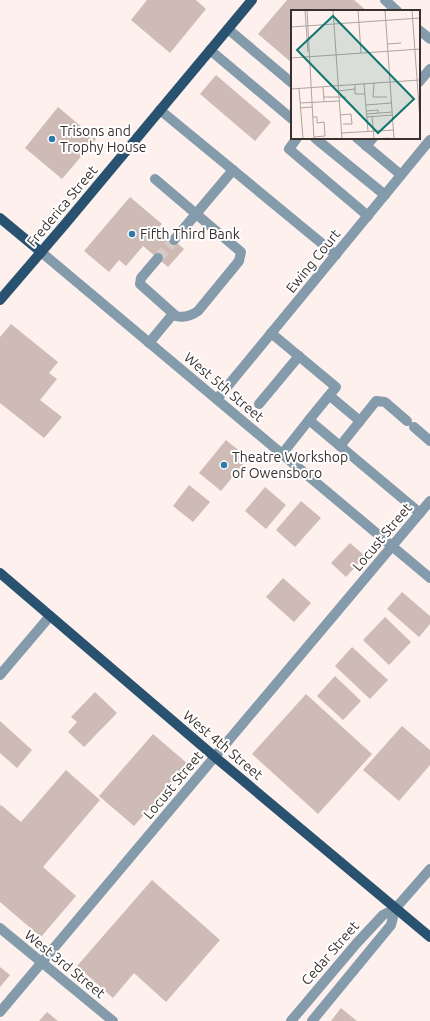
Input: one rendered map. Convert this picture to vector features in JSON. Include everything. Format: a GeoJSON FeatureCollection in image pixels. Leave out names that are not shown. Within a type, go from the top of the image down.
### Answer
{"type":"FeatureCollection","features":[{"type":"Feature","properties":{"kind":"main road","name":"Frederica Street"},"geometry":{"type":"LineString","coordinates":[[0,300],[252,0]]}},
{"type":"Feature","properties":{"kind":"main road","name":"West 5th Street"},"geometry":{"type":"LineString","coordinates":[[0,218],[41,252]]}},
{"type":"Feature","properties":{"kind":"main road","name":"West 4th Street"},"geometry":{"type":"LineString","coordinates":[[0,573],[215,757],[430,937]]}},
{"type":"Feature","properties":{"kind":"street"},"geometry":{"type":"LineString","coordinates":[[385,0],[396,10]]}},
{"type":"Feature","properties":{"kind":"street"},"geometry":{"type":"LineString","coordinates":[[228,29],[291,82]]}},
{"type":"Feature","properties":{"kind":"street"},"geometry":{"type":"LineString","coordinates":[[420,31],[430,39]]}},
{"type":"Feature","properties":{"kind":"street"},"geometry":{"type":"LineString","coordinates":[[210,50],[291,118]]}},
{"type":"Feature","properties":{"kind":"street"},"geometry":{"type":"LineString","coordinates":[[420,81],[430,69]]}},
{"type":"Feature","properties":{"kind":"street"},"geometry":{"type":"LineString","coordinates":[[160,110],[336,255]]}},
{"type":"Feature","properties":{"kind":"street"},"geometry":{"type":"LineString","coordinates":[[297,139],[289,149],[368,216]]}},
{"type":"Feature","properties":{"kind":"street"},"geometry":{"type":"LineString","coordinates":[[316,139],[385,195]]}},
{"type":"Feature","properties":{"kind":"street"},"geometry":{"type":"LineString","coordinates":[[360,139],[370,142],[401,175]]}},
{"type":"Feature","properties":{"kind":"street","name":"Ewing Court"},"geometry":{"type":"LineString","coordinates":[[216,399],[430,140]]}},
{"type":"Feature","properties":{"kind":"street"},"geometry":{"type":"LineString","coordinates":[[174,240],[233,170]]}},
{"type":"Feature","properties":{"kind":"street"},"geometry":{"type":"LineString","coordinates":[[155,179],[241,252],[239,262],[198,311],[192,315],[182,318],[173,314],[140,284],[141,278],[158,258]]}},
{"type":"Feature","properties":{"kind":"street","name":"West 5th Street"},"geometry":{"type":"LineString","coordinates":[[41,252],[430,578]]}},
{"type":"Feature","properties":{"kind":"street"},"geometry":{"type":"LineString","coordinates":[[149,343],[173,314]]}},
{"type":"Feature","properties":{"kind":"street"},"geometry":{"type":"LineString","coordinates":[[271,333],[336,388],[282,454]]}},
{"type":"Feature","properties":{"kind":"street"},"geometry":{"type":"LineString","coordinates":[[259,404],[299,356]]}},
{"type":"Feature","properties":{"kind":"street"},"geometry":{"type":"LineString","coordinates":[[330,396],[360,421]]}},
{"type":"Feature","properties":{"kind":"street"},"geometry":{"type":"LineString","coordinates":[[340,446],[376,401],[385,402],[430,441]]}},
{"type":"Feature","properties":{"kind":"street"},"geometry":{"type":"LineString","coordinates":[[309,420],[420,513]]}},
{"type":"Feature","properties":{"kind":"street","name":"Locust Street"},"geometry":{"type":"LineString","coordinates":[[0,1012],[430,501]]}},
{"type":"Feature","properties":{"kind":"street"},"geometry":{"type":"LineString","coordinates":[[0,675],[50,616]]}},
{"type":"Feature","properties":{"kind":"street","name":"Cedar Street"},"geometry":{"type":"LineString","coordinates":[[291,1021],[356,944],[383,915],[395,909],[430,869]]}},
{"type":"Feature","properties":{"kind":"street","name":"Cedar Street"},"geometry":{"type":"LineString","coordinates":[[312,1021],[391,925],[395,909]]}},
{"type":"Feature","properties":{"kind":"street","name":"West 3rd Street"},"geometry":{"type":"LineString","coordinates":[[0,928],[113,1021]]}},
{"type":"Feature","properties":{"kind":"building"},"geometry":{"type":"Polygon","coordinates":[[[147,0],[196,0],[206,9],[170,53],[131,20],[147,0]]]}},
{"type":"Feature","properties":{"kind":"building"},"geometry":{"type":"Polygon","coordinates":[[[287,0],[354,0],[366,10],[291,10],[291,62],[258,34],[287,0]]]}},
{"type":"Feature","properties":{"kind":"building"},"geometry":{"type":"Polygon","coordinates":[[[216,75],[271,122],[255,141],[200,94],[216,75]]]}},
{"type":"Feature","properties":{"kind":"building"},"geometry":{"type":"Polygon","coordinates":[[[58,107],[96,139],[62,179],[25,148],[58,107]]]}},
{"type":"Feature","properties":{"kind":"building","name":"Fifth Third Bank"},"geometry":{"type":"Polygon","coordinates":[[[130,197],[162,224],[159,227],[184,249],[168,267],[143,246],[126,266],[119,260],[109,272],[84,251],[130,197]]]}},
{"type":"Feature","properties":{"kind":"building"},"geometry":{"type":"Polygon","coordinates":[[[11,324],[58,362],[49,373],[57,379],[40,400],[62,417],[44,438],[0,403],[0,337],[11,324]]]}},
{"type":"Feature","properties":{"kind":"building","name":"Theatre Workshop of Owensboro"},"geometry":{"type":"Polygon","coordinates":[[[226,440],[248,458],[221,491],[199,473],[226,440]]]}},
{"type":"Feature","properties":{"kind":"building"},"geometry":{"type":"Polygon","coordinates":[[[189,485],[210,502],[193,522],[173,506],[189,485]]]}},
{"type":"Feature","properties":{"kind":"building"},"geometry":{"type":"Polygon","coordinates":[[[265,487],[286,505],[266,529],[245,511],[265,487]]]}},
{"type":"Feature","properties":{"kind":"building"},"geometry":{"type":"Polygon","coordinates":[[[301,501],[321,518],[295,547],[276,530],[301,501]]]}},
{"type":"Feature","properties":{"kind":"building"},"geometry":{"type":"Polygon","coordinates":[[[350,543],[365,556],[346,577],[331,563],[350,543]]]}},
{"type":"Feature","properties":{"kind":"building"},"geometry":{"type":"Polygon","coordinates":[[[283,578],[311,603],[294,622],[266,597],[283,578]]]}},
{"type":"Feature","properties":{"kind":"building"},"geometry":{"type":"Polygon","coordinates":[[[402,592],[430,616],[430,624],[419,637],[387,609],[402,592]]]}},
{"type":"Feature","properties":{"kind":"building"},"geometry":{"type":"Polygon","coordinates":[[[385,617],[411,642],[389,665],[363,640],[385,617]]]}},
{"type":"Feature","properties":{"kind":"building"},"geometry":{"type":"Polygon","coordinates":[[[352,647],[388,680],[370,699],[335,666],[352,647]]]}},
{"type":"Feature","properties":{"kind":"building"},"geometry":{"type":"Polygon","coordinates":[[[335,676],[361,701],[343,720],[317,696],[335,676]]]}},
{"type":"Feature","properties":{"kind":"building"},"geometry":{"type":"Polygon","coordinates":[[[95,692],[117,713],[84,747],[68,732],[77,722],[71,717],[95,692]]]}},
{"type":"Feature","properties":{"kind":"building"},"geometry":{"type":"Polygon","coordinates":[[[306,694],[372,754],[318,814],[252,754],[306,694]]]}},
{"type":"Feature","properties":{"kind":"building"},"geometry":{"type":"Polygon","coordinates":[[[0,721],[32,750],[17,768],[0,753],[0,721]]]}},
{"type":"Feature","properties":{"kind":"building"},"geometry":{"type":"Polygon","coordinates":[[[402,726],[430,750],[430,765],[399,801],[363,770],[402,726]]]}},
{"type":"Feature","properties":{"kind":"building"},"geometry":{"type":"Polygon","coordinates":[[[153,734],[188,764],[134,826],[99,796],[153,734]]]}},
{"type":"Feature","properties":{"kind":"building"},"geometry":{"type":"Polygon","coordinates":[[[66,770],[100,800],[43,867],[76,896],[41,937],[0,902],[0,806],[1,805],[21,822],[66,770]]]}},
{"type":"Feature","properties":{"kind":"building"},"geometry":{"type":"Polygon","coordinates":[[[152,880],[220,940],[166,1002],[134,973],[113,998],[77,966],[152,880]]]}},
{"type":"Feature","properties":{"kind":"building"},"geometry":{"type":"Polygon","coordinates":[[[0,967],[10,975],[0,987],[0,967]]]}},
{"type":"Feature","properties":{"kind":"building"},"geometry":{"type":"Polygon","coordinates":[[[341,1008],[357,1021],[331,1021],[341,1008]]]}},
{"type":"Feature","properties":{"kind":"building"},"geometry":{"type":"Polygon","coordinates":[[[47,1012],[58,1021],[39,1021],[47,1012]]]}},
{"type":"Feature","properties":{"kind":"tunnel"},"geometry":{"type":"LineString","coordinates":[[158,258],[174,240]]}},
{"type":"Feature","properties":{"kind":"place","name":"Trisons and Trophy House"},"geometry":{"type":"Point","coordinates":[52,139]}},
{"type":"Feature","properties":{"kind":"place","name":"Fifth Third Bank"},"geometry":{"type":"Point","coordinates":[132,234]}},
{"type":"Feature","properties":{"kind":"place","name":"Theatre Workshop of Owensboro"},"geometry":{"type":"Point","coordinates":[224,465]}}]}
